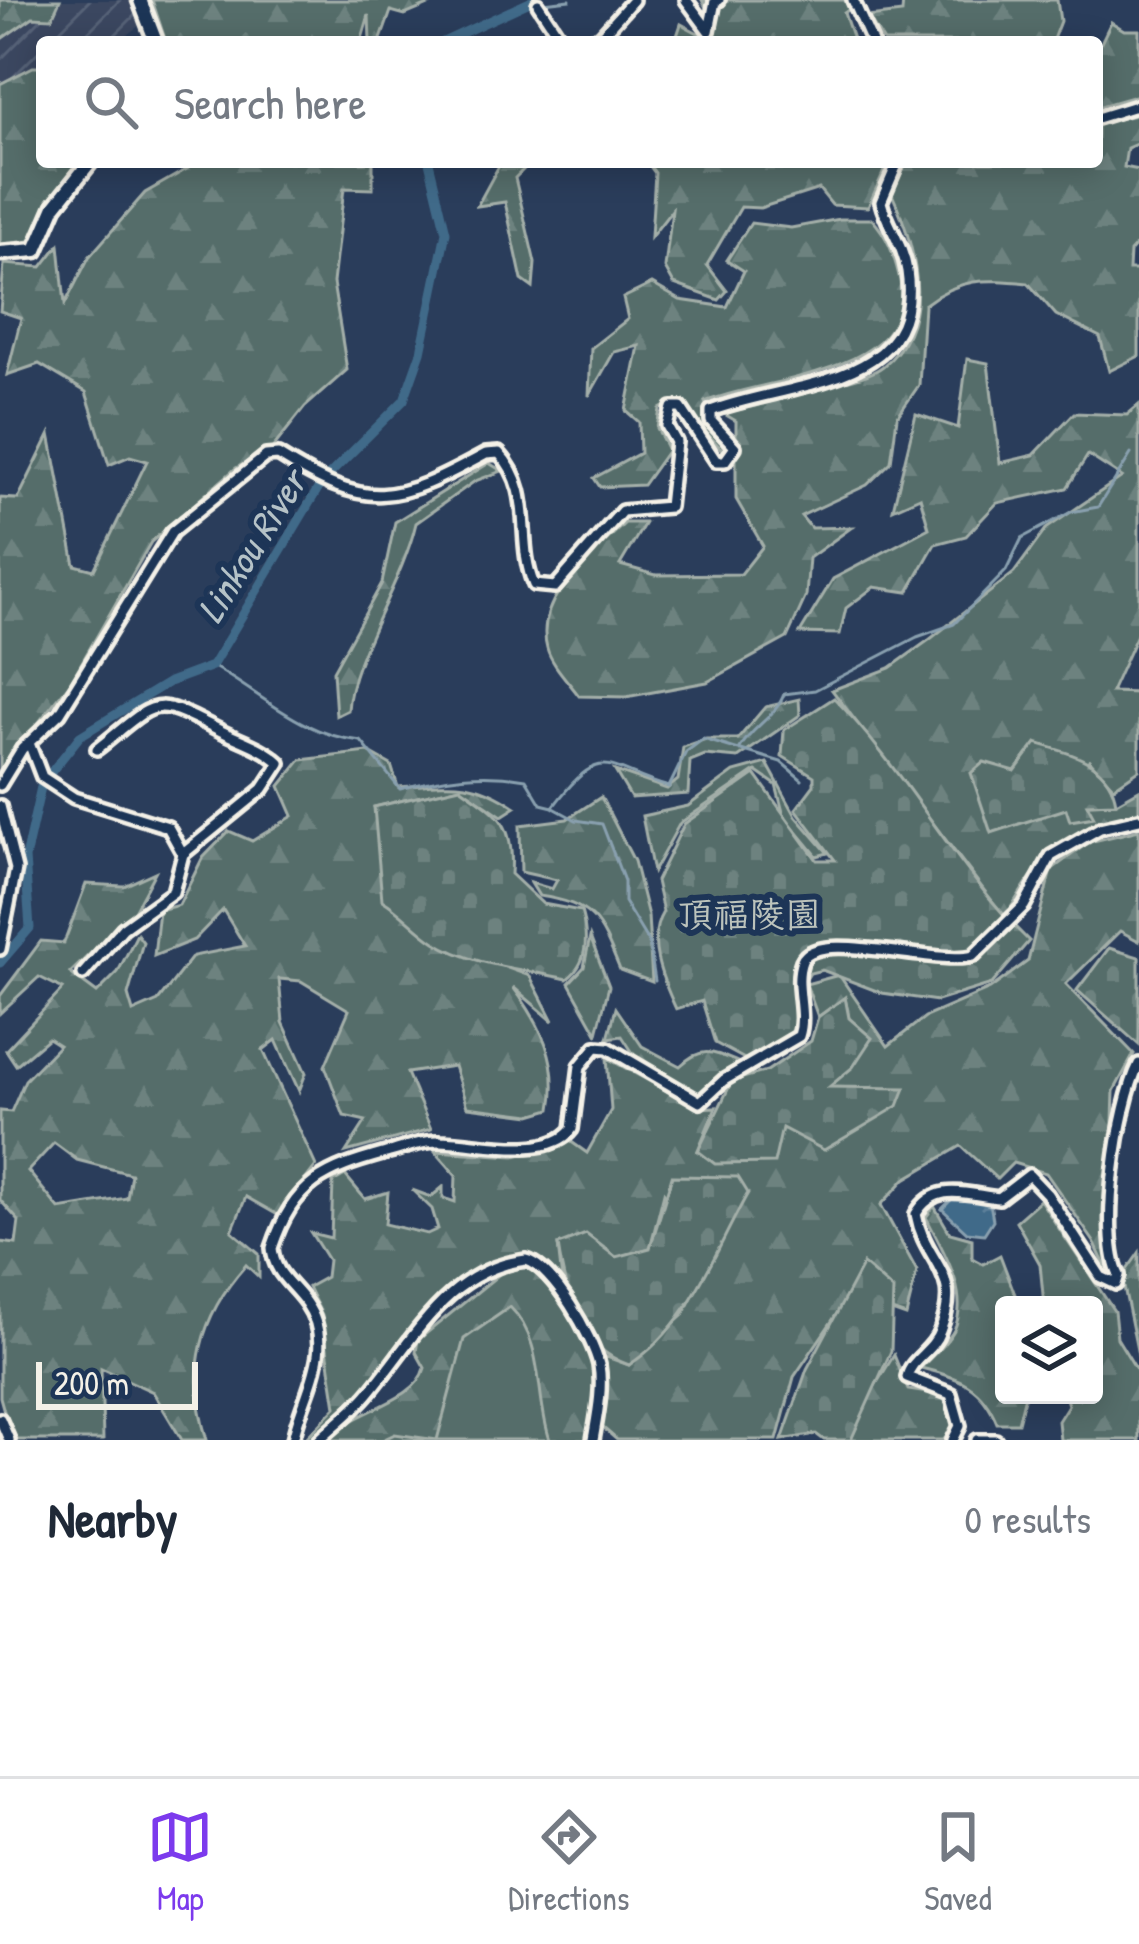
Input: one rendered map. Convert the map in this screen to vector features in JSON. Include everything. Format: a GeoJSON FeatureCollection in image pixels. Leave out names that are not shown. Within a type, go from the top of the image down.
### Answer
{"type":"FeatureCollection","features":[{"type":"Feature","properties":{"kind":"main road"},"geometry":{"type":"LineString","coordinates":[[140,0],[154,36]]}},
{"type":"Feature","properties":{"kind":"main road"},"geometry":{"type":"LineString","coordinates":[[0,253],[36,250],[55,206],[85,168]]}},
{"type":"Feature","properties":{"kind":"street"},"geometry":{"type":"LineString","coordinates":[[601,36],[633,0]]}},
{"type":"Feature","properties":{"kind":"street"},"geometry":{"type":"LineString","coordinates":[[686,0],[710,31],[719,0]]}},
{"type":"Feature","properties":{"kind":"street"},"geometry":{"type":"LineString","coordinates":[[853,0],[869,36]]}},
{"type":"Feature","properties":{"kind":"street"},"geometry":{"type":"LineString","coordinates":[[538,4],[558,36]]}},
{"type":"Feature","properties":{"kind":"street"},"geometry":{"type":"LineString","coordinates":[[1103,116],[1139,105]]}},
{"type":"Feature","properties":{"kind":"street"},"geometry":{"type":"LineString","coordinates":[[0,784],[29,743],[61,713],[172,532],[266,456],[278,455],[332,488],[391,495],[438,481],[486,454],[499,454],[524,492],[531,580],[538,587],[555,586],[622,511],[665,509],[672,503],[676,442],[668,426],[672,408],[681,408],[716,461],[725,461],[735,447],[711,421],[711,411],[855,370],[902,329],[909,311],[908,272],[900,238],[881,202],[895,168]]}},
{"type":"Feature","properties":{"kind":"street"},"geometry":{"type":"LineString","coordinates":[[83,974],[123,928],[172,892],[183,854],[263,789],[280,763],[192,712],[167,704],[150,708],[97,749]]}},
{"type":"Feature","properties":{"kind":"street"},"geometry":{"type":"LineString","coordinates":[[29,743],[42,777],[63,790],[168,827],[183,854]]}},
{"type":"Feature","properties":{"kind":"street"},"geometry":{"type":"LineString","coordinates":[[0,806],[16,869],[0,950]]}},
{"type":"Feature","properties":{"kind":"street"},"geometry":{"type":"LineString","coordinates":[[293,1440],[316,1382],[315,1328],[308,1305],[278,1270],[272,1248],[299,1199],[326,1170],[429,1142],[502,1148],[557,1142],[572,1129],[580,1066],[596,1047],[608,1048],[700,1102],[724,1080],[799,1036],[801,964],[812,949],[830,944],[935,959],[973,956],[1024,906],[1051,856],[1100,828],[1139,819]]}},
{"type":"Feature","properties":{"kind":"street"},"geometry":{"type":"LineString","coordinates":[[953,1440],[960,1426],[951,1394],[907,1377],[910,1366],[935,1345],[950,1292],[948,1276],[922,1239],[916,1214],[926,1200],[950,1191],[999,1198],[1029,1175],[1048,1194],[1101,1277],[1116,1284],[1118,1275],[1110,1258],[1113,1165],[1122,1107],[1139,1064]]}},
{"type":"Feature","properties":{"kind":"street"},"geometry":{"type":"LineString","coordinates":[[319,1440],[364,1399],[436,1304],[484,1274],[526,1260],[550,1273],[596,1356],[598,1410],[593,1440]]}},
{"type":"Feature","properties":{"kind":"street"},"geometry":{"type":"LineString","coordinates":[[0,1419],[9,1440]]}},
{"type":"Feature","properties":{"kind":"street"},"geometry":{"type":"LineString","coordinates":[[977,1440],[996,1440]]}},
{"type":"Feature","properties":{"kind":"shaded area"},"geometry":{"type":"Polygon","coordinates":[[[60,0],[136,0],[143,23],[125,36],[36,36],[36,69],[0,84],[0,40],[33,17],[48,19],[60,0]]]}},
{"type":"Feature","properties":{"kind":"green space"},"geometry":{"type":"Polygon","coordinates":[[[0,0],[60,0],[52,18],[33,17],[0,40],[0,0]]]}},
{"type":"Feature","properties":{"kind":"green space"},"geometry":{"type":"Polygon","coordinates":[[[152,0],[440,0],[405,15],[391,11],[382,36],[370,36],[369,15],[363,36],[164,36],[152,0]]]}},
{"type":"Feature","properties":{"kind":"green space"},"geometry":{"type":"Polygon","coordinates":[[[702,0],[862,0],[844,13],[852,36],[714,36],[716,26],[702,0]]]}},
{"type":"Feature","properties":{"kind":"green space"},"geometry":{"type":"Polygon","coordinates":[[[903,0],[1057,0],[1060,21],[1054,36],[880,36],[868,17],[902,13],[903,0]]]}},
{"type":"Feature","properties":{"kind":"green space"},"geometry":{"type":"Polygon","coordinates":[[[1111,22],[1124,30],[1139,30],[1139,95],[1103,105],[1103,39],[1111,22]]]}},
{"type":"Feature","properties":{"kind":"green space"},"geometry":{"type":"Polygon","coordinates":[[[681,24],[704,36],[677,36],[681,24]]]}},
{"type":"Feature","properties":{"kind":"green space"},"geometry":{"type":"Polygon","coordinates":[[[36,67],[36,168],[79,168],[47,208],[33,240],[6,247],[0,243],[0,84],[36,67]]]}},
{"type":"Feature","properties":{"kind":"green space"},"geometry":{"type":"Polygon","coordinates":[[[1139,114],[1139,143],[1127,148],[1124,167],[1139,170],[1139,242],[1130,252],[1129,270],[1139,270],[1139,356],[1109,371],[1100,337],[1056,315],[1028,283],[973,282],[937,296],[924,305],[919,385],[897,417],[891,462],[867,485],[801,516],[811,528],[852,527],[809,558],[806,596],[787,638],[707,682],[626,697],[579,696],[549,654],[545,629],[549,611],[569,578],[625,523],[645,523],[620,565],[656,575],[741,574],[763,546],[736,499],[736,421],[721,412],[868,374],[900,348],[911,328],[917,284],[908,237],[892,194],[903,168],[1103,168],[1103,123],[1139,114]]]}},
{"type":"Feature","properties":{"kind":"green space"},"geometry":{"type":"Polygon","coordinates":[[[373,168],[373,189],[344,188],[333,283],[347,370],[305,407],[271,450],[236,468],[151,542],[70,683],[0,771],[0,498],[18,499],[50,434],[75,565],[94,570],[147,461],[130,456],[109,465],[86,392],[39,364],[7,375],[21,318],[0,311],[4,264],[42,267],[59,245],[65,304],[89,257],[145,193],[187,169],[373,168]]]}},
{"type":"Feature","properties":{"kind":"green space"},"geometry":{"type":"Polygon","coordinates":[[[498,168],[525,168],[515,178],[535,263],[533,288],[522,280],[505,202],[477,206],[498,168]]]}},
{"type":"Feature","properties":{"kind":"green space"},"geometry":{"type":"Polygon","coordinates":[[[651,168],[885,168],[868,207],[832,205],[819,189],[760,208],[741,207],[707,265],[727,291],[719,300],[674,284],[665,268],[672,210],[651,237],[655,173],[651,168]]]}},
{"type":"Feature","properties":{"kind":"green space"},"geometry":{"type":"Polygon","coordinates":[[[872,219],[889,245],[899,276],[900,309],[887,334],[863,353],[833,367],[705,402],[726,454],[676,400],[660,409],[657,428],[668,450],[643,485],[600,487],[594,478],[640,453],[639,422],[626,411],[639,346],[614,352],[589,396],[591,348],[628,319],[623,298],[652,284],[680,300],[727,307],[744,271],[727,260],[751,223],[791,228],[872,219]]]}},
{"type":"Feature","properties":{"kind":"green space"},"geometry":{"type":"Polygon","coordinates":[[[967,359],[988,363],[1000,463],[1034,455],[1074,413],[1127,415],[1139,405],[1139,630],[1111,692],[1139,693],[1139,770],[1114,787],[1089,760],[1067,809],[1093,816],[1086,804],[1116,803],[1139,790],[1139,814],[1091,829],[1058,848],[1044,860],[1005,918],[832,690],[890,668],[929,640],[1014,573],[1046,529],[1122,477],[1088,455],[1067,488],[997,503],[966,536],[935,544],[908,592],[874,587],[846,608],[840,634],[800,633],[833,579],[929,528],[920,497],[893,509],[916,414],[958,428],[967,359]]]}},
{"type":"Feature","properties":{"kind":"green space"},"geometry":{"type":"Polygon","coordinates":[[[489,463],[502,471],[475,481],[416,523],[358,667],[348,710],[336,716],[333,671],[382,583],[395,522],[489,463]]]}},
{"type":"Feature","properties":{"kind":"green space","name":"頂福陵園"},"geometry":{"type":"Polygon","coordinates":[[[834,698],[885,757],[977,883],[1029,941],[992,984],[937,1001],[882,993],[822,970],[810,973],[805,981],[807,1019],[797,1033],[752,1063],[715,1043],[702,1001],[676,1009],[656,948],[663,912],[656,881],[684,824],[755,774],[817,860],[835,860],[796,809],[814,785],[814,776],[782,756],[784,730],[834,698]]]}},
{"type":"Feature","properties":{"kind":"green space"},"geometry":{"type":"Polygon","coordinates":[[[799,699],[800,715],[738,758],[705,755],[690,761],[688,794],[631,798],[615,771],[667,789],[678,780],[683,747],[706,739],[738,739],[765,707],[799,699]]]}},
{"type":"Feature","properties":{"kind":"green space"},"geometry":{"type":"Polygon","coordinates":[[[1036,743],[1097,768],[1106,777],[1116,803],[1087,804],[1094,817],[1070,821],[1066,809],[991,833],[971,773],[984,762],[1015,771],[1036,743]]]}},
{"type":"Feature","properties":{"kind":"green space"},"geometry":{"type":"Polygon","coordinates":[[[368,752],[391,765],[398,787],[473,786],[516,807],[502,816],[460,787],[374,807],[408,915],[436,942],[530,976],[553,1021],[513,987],[546,1044],[553,1075],[551,1109],[531,1115],[467,1107],[454,1066],[407,1073],[431,1129],[346,1152],[366,1121],[344,1116],[325,1066],[349,1010],[301,981],[279,979],[283,1022],[306,1073],[299,1091],[276,1040],[263,1050],[316,1166],[278,1215],[246,1197],[232,1231],[259,1254],[259,1277],[246,1265],[207,1326],[198,1392],[207,1440],[182,1440],[153,1392],[101,1368],[103,1440],[12,1440],[0,1397],[0,1242],[16,1244],[19,1221],[0,1200],[0,1111],[11,1112],[25,1080],[59,1045],[48,1038],[16,1065],[6,1050],[63,989],[39,977],[0,1013],[0,996],[41,941],[64,943],[86,884],[124,886],[155,872],[134,911],[70,973],[97,993],[118,972],[137,934],[143,942],[128,995],[133,1012],[158,1001],[193,956],[245,946],[223,910],[194,940],[154,956],[159,910],[179,905],[202,859],[229,831],[252,841],[293,816],[280,786],[301,760],[368,752]],[[54,1143],[28,1171],[59,1209],[127,1198],[131,1174],[77,1160],[54,1143]]]}},
{"type":"Feature","properties":{"kind":"green space"},"geometry":{"type":"Polygon","coordinates":[[[767,763],[796,816],[828,853],[817,856],[784,816],[776,785],[756,771],[680,823],[653,872],[642,816],[688,806],[734,772],[767,763]]]}},
{"type":"Feature","properties":{"kind":"green space"},"geometry":{"type":"Polygon","coordinates":[[[460,787],[502,822],[510,843],[511,874],[543,904],[581,911],[585,948],[567,979],[482,962],[450,950],[382,900],[374,807],[460,787]]]}},
{"type":"Feature","properties":{"kind":"green space"},"geometry":{"type":"Polygon","coordinates":[[[601,797],[634,861],[648,916],[652,982],[620,970],[600,927],[584,910],[539,896],[531,883],[552,889],[557,880],[521,872],[520,825],[567,819],[601,797]]]}},
{"type":"Feature","properties":{"kind":"green space"},"geometry":{"type":"Polygon","coordinates":[[[1139,830],[1139,941],[1120,931],[1066,984],[1134,1054],[1114,1091],[1108,1272],[1094,1242],[1046,1173],[1013,1163],[997,1179],[961,1146],[905,1179],[881,1205],[917,1271],[906,1316],[849,1296],[794,1377],[777,1440],[617,1440],[602,1427],[604,1356],[629,1365],[683,1315],[711,1259],[664,1193],[650,1248],[616,1258],[607,1249],[558,1245],[563,1289],[599,1360],[593,1440],[550,1440],[529,1336],[510,1307],[464,1339],[437,1440],[395,1434],[382,1440],[326,1440],[350,1421],[410,1390],[425,1368],[416,1352],[418,1340],[513,1263],[429,1307],[364,1391],[314,1440],[304,1440],[336,1407],[322,1316],[308,1287],[326,1277],[328,1260],[311,1233],[331,1238],[333,1182],[345,1175],[365,1199],[388,1192],[385,1224],[427,1234],[438,1229],[432,1209],[412,1190],[431,1197],[443,1187],[443,1198],[455,1202],[456,1175],[435,1151],[515,1156],[570,1141],[587,1153],[611,1110],[607,1058],[698,1108],[716,1107],[698,1150],[905,1089],[827,1087],[849,1018],[845,998],[818,1017],[806,984],[839,975],[888,1046],[925,1017],[990,989],[1028,961],[1051,870],[1089,842],[1139,830]]]}},
{"type":"Feature","properties":{"kind":"green space"},"geometry":{"type":"Polygon","coordinates":[[[590,937],[609,986],[597,1033],[569,983],[584,967],[590,937]]]}},
{"type":"Feature","properties":{"kind":"green space"},"geometry":{"type":"Polygon","coordinates":[[[1109,948],[1139,957],[1139,1045],[1077,990],[1109,948]]]}},
{"type":"Feature","properties":{"kind":"green space"},"geometry":{"type":"Polygon","coordinates":[[[845,997],[849,1018],[872,1038],[853,1067],[829,1087],[905,1088],[898,1106],[824,1150],[782,1128],[774,1163],[715,1164],[698,1151],[732,1081],[767,1071],[811,1041],[818,1017],[845,997]]]}},
{"type":"Feature","properties":{"kind":"green space"},"geometry":{"type":"Polygon","coordinates":[[[616,1008],[642,1046],[680,1066],[708,1052],[740,1063],[697,1095],[635,1056],[622,1036],[608,1038],[616,1008]]]}},
{"type":"Feature","properties":{"kind":"green space"},"geometry":{"type":"Polygon","coordinates":[[[672,1176],[738,1177],[748,1193],[684,1310],[629,1365],[597,1346],[577,1317],[558,1245],[586,1234],[616,1257],[650,1248],[672,1176]]]}},
{"type":"Feature","properties":{"kind":"green space"},"geometry":{"type":"Polygon","coordinates":[[[1040,1200],[1114,1311],[1117,1338],[1139,1374],[1139,1440],[1060,1440],[1058,1421],[1068,1404],[1103,1404],[1103,1296],[1043,1296],[1040,1264],[1016,1221],[1040,1200]]]}},
{"type":"Feature","properties":{"kind":"green space"},"geometry":{"type":"Polygon","coordinates":[[[934,1206],[950,1233],[972,1239],[972,1258],[983,1264],[1000,1255],[1016,1296],[995,1296],[995,1404],[1023,1404],[1018,1423],[997,1423],[984,1400],[968,1385],[921,1368],[954,1330],[959,1301],[952,1272],[926,1217],[934,1206]]]}},
{"type":"Feature","properties":{"kind":"green space"},"geometry":{"type":"Polygon","coordinates":[[[1139,1253],[1139,1360],[1122,1277],[1139,1253]]]}},
{"type":"Feature","properties":{"kind":"green space"},"geometry":{"type":"Polygon","coordinates":[[[863,1264],[893,1290],[891,1351],[851,1440],[824,1440],[816,1434],[782,1440],[807,1369],[863,1264]]]}},
{"type":"Feature","properties":{"kind":"green space"},"geometry":{"type":"Polygon","coordinates":[[[545,1296],[580,1440],[376,1440],[392,1428],[466,1313],[545,1296]]]}},
{"type":"Feature","properties":{"kind":"green space"},"geometry":{"type":"Polygon","coordinates":[[[894,1355],[908,1390],[947,1396],[955,1429],[943,1440],[842,1440],[894,1355]]]}},
{"type":"Feature","properties":{"kind":"water"},"geometry":{"type":"Polygon","coordinates":[[[955,1196],[990,1203],[993,1220],[984,1234],[967,1232],[942,1209],[955,1196]]]}},
{"type":"Feature","properties":{"kind":"waterway","name":"Linkou River"},"geometry":{"type":"LineString","coordinates":[[456,36],[534,0]]}},
{"type":"Feature","properties":{"kind":"waterway"},"geometry":{"type":"LineString","coordinates":[[543,3],[570,0]]}},
{"type":"Feature","properties":{"kind":"waterway","name":"Linkou River"},"geometry":{"type":"LineString","coordinates":[[0,963],[30,928],[25,858],[41,787],[52,771],[80,736],[169,682],[212,666],[322,482],[404,400],[421,352],[446,232],[430,168]]}},
{"type":"Feature","properties":{"kind":"waterway"},"geometry":{"type":"LineString","coordinates":[[212,666],[301,722],[361,741],[400,789],[463,776],[509,777],[526,779],[541,804],[553,807],[584,773],[606,765],[669,787],[686,752],[703,739],[739,750],[784,694],[815,690],[917,637],[954,624],[1006,571],[1022,538],[1071,512],[1098,507],[1131,454]]}},
{"type":"Feature","properties":{"kind":"waterway"},"geometry":{"type":"LineString","coordinates":[[741,750],[781,762],[802,780]]}},
{"type":"Feature","properties":{"kind":"waterway"},"geometry":{"type":"LineString","coordinates":[[554,808],[576,820],[602,824],[624,881],[624,902],[649,943],[655,981]]}}]}
